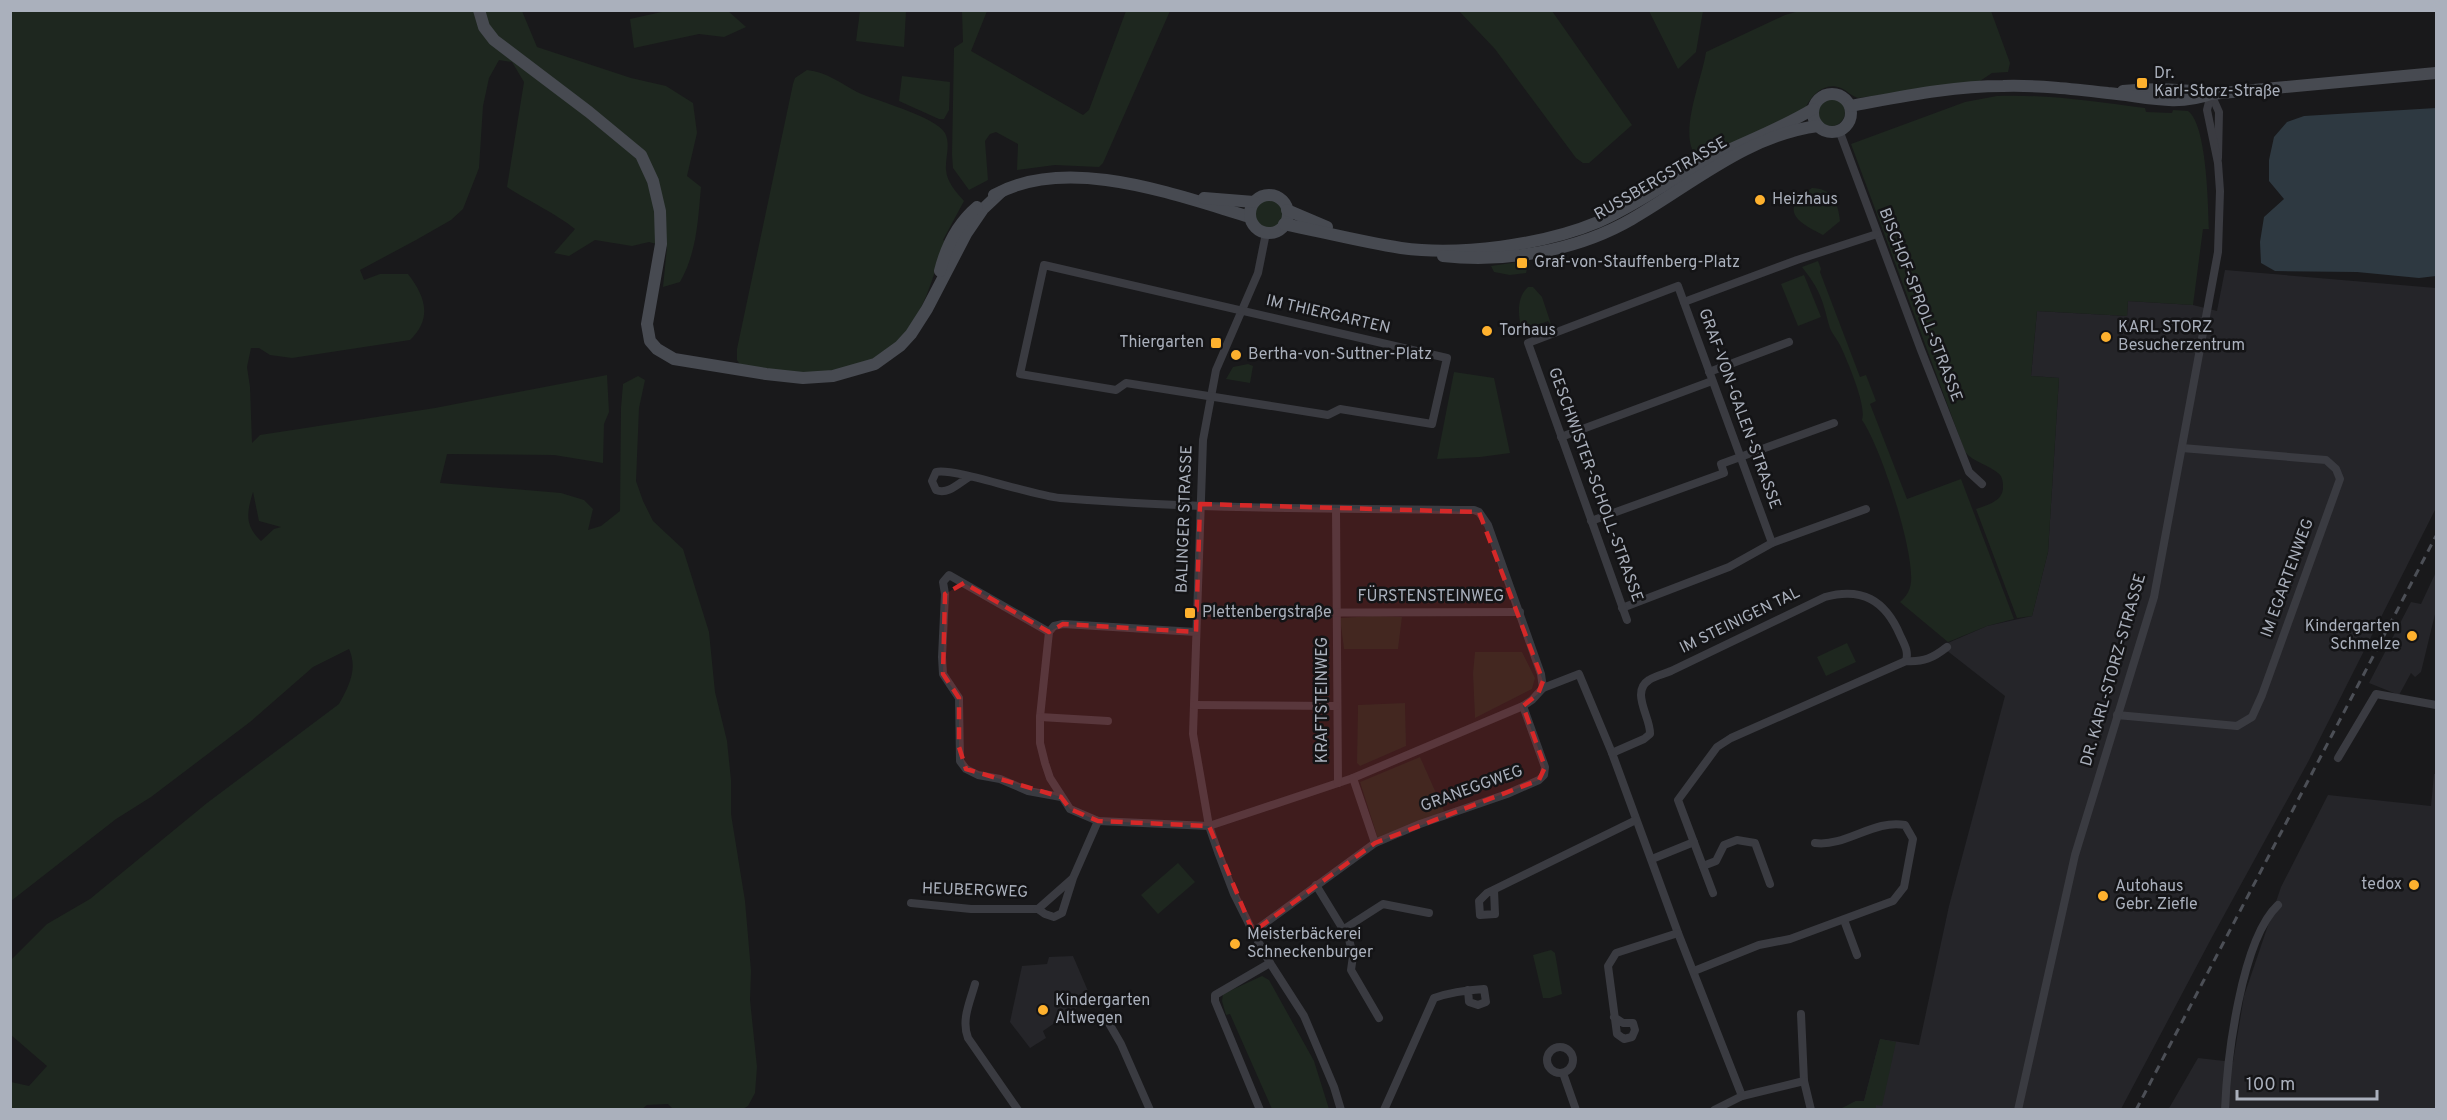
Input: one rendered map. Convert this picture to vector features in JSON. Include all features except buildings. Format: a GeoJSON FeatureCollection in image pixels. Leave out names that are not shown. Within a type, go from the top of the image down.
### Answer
{"type":"FeatureCollection","features":[{"type":"Feature","properties":{"kind":"street","name":"RUSSBERGSTRASSE"},"geometry":{"type":"LineString","coordinates":[[479,10],[484,27],[494,40],[589,112],[640,155],[653,181],[660,211],[660,244],[647,324],[651,341],[657,350],[665,355],[693,364],[787,377],[833,376],[864,369],[888,357],[911,334],[934,296],[946,253],[962,223],[974,210],[1001,192],[1034,180],[1072,178],[1122,184],[1175,195],[1250,217],[1254,225],[1266,232]]}},
{"type":"Feature","properties":{"kind":"street"},"geometry":{"type":"LineString","coordinates":[[1850,106],[1941,90],[2003,86],[2110,93],[2178,101],[2197,99],[2211,94],[2436,73]]}},
{"type":"Feature","properties":{"kind":"street"},"geometry":{"type":"LineString","coordinates":[[1827,94],[1843,97],[1850,106],[1849,120],[1839,130],[1828,132],[1818,126],[1812,115],[1817,99],[1827,94]]}},
{"type":"Feature","properties":{"kind":"street","name":"DR. KARL-STORZ-STRASSE"},"geometry":{"type":"LineString","coordinates":[[2018,1110],[2075,855],[2154,597],[2218,252],[2220,191],[2207,111],[2211,94]]}},
{"type":"Feature","properties":{"kind":"street","name":"RUSSBERGSTRASSE"},"geometry":{"type":"LineString","coordinates":[[1412,249],[1498,248],[1556,236],[1597,222],[1626,208],[1715,156],[1794,121],[1813,109]]}},
{"type":"Feature","properties":{"kind":"street","name":"RUSSBERGSTRASSE"},"geometry":{"type":"LineString","coordinates":[[1284,224],[1437,255],[1477,259],[1560,248],[1601,234],[1631,220],[1704,173],[1761,143],[1798,129],[1818,126]]}},
{"type":"Feature","properties":{"kind":"street","name":"BISCHOF-SPROLL-STRASSE"},"geometry":{"type":"LineString","coordinates":[[1839,130],[1969,472],[1982,484]]}},
{"type":"Feature","properties":{"kind":"street","name":"RUSSBERGSTRASSE"},"geometry":{"type":"LineString","coordinates":[[1175,195],[1254,202],[1264,196],[1276,197],[1281,200],[1287,210],[1350,237]]}},
{"type":"Feature","properties":{"kind":"street"},"geometry":{"type":"LineString","coordinates":[[1250,217],[1254,202]]}},
{"type":"Feature","properties":{"kind":"street"},"geometry":{"type":"LineString","coordinates":[[1266,232],[1275,231],[1284,224],[1287,210]]}},
{"type":"Feature","properties":{"kind":"street","name":"BALINGER STRASSE"},"geometry":{"type":"LineString","coordinates":[[1266,232],[1261,265],[1217,366],[1210,396],[1202,452],[1193,734],[1209,826],[1234,894],[1270,963],[1304,1016],[1334,1087],[1341,1110]]}},
{"type":"Feature","properties":{"kind":"street"},"geometry":{"type":"LineString","coordinates":[[1684,302],[1797,260],[1877,234]]}},
{"type":"Feature","properties":{"kind":"street","name":"IM THIERGARTEN"},"geometry":{"type":"LineString","coordinates":[[1044,265],[1447,358],[1432,424],[1340,409],[1328,416],[1210,396],[1126,382],[1116,390],[1020,374],[1044,265]]}},
{"type":"Feature","properties":{"kind":"street","name":"GRAF-VON-GALEN-STRASSE"},"geometry":{"type":"LineString","coordinates":[[1678,286],[1772,543]]}},
{"type":"Feature","properties":{"kind":"street","name":"GESCHWISTER-SCHOLL-STRASSE"},"geometry":{"type":"LineString","coordinates":[[1627,620],[1528,343],[1678,286]]}},
{"type":"Feature","properties":{"kind":"street"},"geometry":{"type":"LineString","coordinates":[[1709,372],[1789,342]]}},
{"type":"Feature","properties":{"kind":"street"},"geometry":{"type":"LineString","coordinates":[[1561,437],[1712,381]]}},
{"type":"Feature","properties":{"kind":"street"},"geometry":{"type":"LineString","coordinates":[[1592,521],[1724,473],[1721,464],[1834,423]]}},
{"type":"Feature","properties":{"kind":"street","name":"IM EGARTENWEG"},"geometry":{"type":"LineString","coordinates":[[2117,715],[2237,726],[2252,717],[2340,479],[2336,469],[2326,460],[2182,448]]}},
{"type":"Feature","properties":{"kind":"street"},"geometry":{"type":"LineString","coordinates":[[969,477],[1046,496],[1119,502],[1473,510],[1479,512],[1488,525],[1520,612],[1542,674],[1543,688]]}},
{"type":"Feature","properties":{"kind":"street","name":"KRAFTSTEINWEG"},"geometry":{"type":"LineString","coordinates":[[1336,508],[1338,783]]}},
{"type":"Feature","properties":{"kind":"street"},"geometry":{"type":"LineString","coordinates":[[1622,608],[1729,567],[1772,543],[1866,509]]}},
{"type":"Feature","properties":{"kind":"street"},"geometry":{"type":"LineString","coordinates":[[1049,632],[949,575],[943,582],[945,594],[943,665],[949,685],[959,698],[960,761],[966,770],[978,775],[1000,779],[1028,791],[1061,797]]}},
{"type":"Feature","properties":{"kind":"street","name":"IM STEINIGEN TAL"},"geometry":{"type":"LineString","coordinates":[[1612,753],[1650,734],[1641,697],[1641,689],[1648,680],[1728,645],[1825,597],[1841,593],[1856,594],[1869,597],[1882,606],[1894,622],[1907,650],[1906,661]]}},
{"type":"Feature","properties":{"kind":"street","name":"FÜRSTENSTEINWEG"},"geometry":{"type":"LineString","coordinates":[[1197,613],[1520,612]]}},
{"type":"Feature","properties":{"kind":"street"},"geometry":{"type":"LineString","coordinates":[[1196,632],[1063,624],[1054,626],[1049,632],[1040,717],[1040,743],[1050,778],[1070,809],[1098,821],[1209,826],[1353,778],[1523,706],[1543,688],[1579,674],[1612,753],[1678,933],[1742,1096]]}},
{"type":"Feature","properties":{"kind":"street"},"geometry":{"type":"LineString","coordinates":[[1713,893],[1678,800],[1717,747],[1756,726],[1906,661],[1920,662],[1933,659],[1947,647]]}},
{"type":"Feature","properties":{"kind":"street"},"geometry":{"type":"LineString","coordinates":[[2338,758],[2376,694],[2436,705]]}},
{"type":"Feature","properties":{"kind":"street"},"geometry":{"type":"LineString","coordinates":[[1194,705],[1336,706]]}},
{"type":"Feature","properties":{"kind":"street","name":"GRANEGGWEG"},"geometry":{"type":"LineString","coordinates":[[1253,932],[1376,843],[1420,824],[1507,794],[1539,780],[1544,775],[1545,767],[1523,706]]}},
{"type":"Feature","properties":{"kind":"street"},"geometry":{"type":"LineString","coordinates":[[1040,717],[1108,721]]}},
{"type":"Feature","properties":{"kind":"street"},"geometry":{"type":"LineString","coordinates":[[1353,778],[1376,843]]}},
{"type":"Feature","properties":{"kind":"street"},"geometry":{"type":"LineString","coordinates":[[1494,890],[1636,820]]}},
{"type":"Feature","properties":{"kind":"street","name":"HEUBERGWEG"},"geometry":{"type":"LineString","coordinates":[[911,903],[971,909],[1038,909],[1054,917],[1062,913],[1073,879],[1098,821]]}},
{"type":"Feature","properties":{"kind":"street"},"geometry":{"type":"LineString","coordinates":[[1694,971],[1759,945],[1790,939],[1893,901],[1904,887],[1913,839],[1905,825],[1892,823],[1828,844],[1815,843]]}},
{"type":"Feature","properties":{"kind":"street"},"geometry":{"type":"LineString","coordinates":[[1703,866],[1716,861],[1724,845],[1737,840],[1755,843],[1770,884]]}},
{"type":"Feature","properties":{"kind":"street"},"geometry":{"type":"LineString","coordinates":[[1652,859],[1694,842]]}},
{"type":"Feature","properties":{"kind":"street","name":"HEUBERGWEG"},"geometry":{"type":"LineString","coordinates":[[1038,909],[1073,879]]}},
{"type":"Feature","properties":{"kind":"street"},"geometry":{"type":"LineString","coordinates":[[1316,885],[1349,939],[1353,956],[1351,970],[1379,1018]]}},
{"type":"Feature","properties":{"kind":"street"},"geometry":{"type":"LineString","coordinates":[[1344,929],[1383,904],[1429,913]]}},
{"type":"Feature","properties":{"kind":"street"},"geometry":{"type":"LineString","coordinates":[[2225,1110],[2226,1076],[2242,984],[2269,914],[2278,905]]}},
{"type":"Feature","properties":{"kind":"street"},"geometry":{"type":"LineString","coordinates":[[1844,920],[1857,955]]}},
{"type":"Feature","properties":{"kind":"street"},"geometry":{"type":"LineString","coordinates":[[1614,1017],[1608,966],[1616,953],[1678,933]]}},
{"type":"Feature","properties":{"kind":"street"},"geometry":{"type":"LineString","coordinates":[[1260,1110],[1215,1000],[1215,995],[1270,963]]}},
{"type":"Feature","properties":{"kind":"street"},"geometry":{"type":"LineString","coordinates":[[975,984],[964,1023],[965,1030],[968,1038],[1018,1110]]}},
{"type":"Feature","properties":{"kind":"street"},"geometry":{"type":"LineString","coordinates":[[1384,1110],[1434,998],[1468,990]]}},
{"type":"Feature","properties":{"kind":"street"},"geometry":{"type":"LineString","coordinates":[[1801,1014],[1803,1081],[1811,1110]]}},
{"type":"Feature","properties":{"kind":"street"},"geometry":{"type":"LineString","coordinates":[[1107,1020],[1121,1044],[1150,1110]]}},
{"type":"Feature","properties":{"kind":"street"},"geometry":{"type":"LineString","coordinates":[[1563,1073],[1576,1110]]}},
{"type":"Feature","properties":{"kind":"street"},"geometry":{"type":"LineString","coordinates":[[1714,1110],[1742,1096],[1803,1081]]}},
{"type":"Feature","properties":{"kind":"highlighted area"},"geometry":{"type":"Polygon","coordinates":[[[1200,504],[1479,512],[1543,681],[1538,694],[1523,706],[1545,767],[1539,780],[1375,843],[1253,932],[1209,826],[1098,821],[1070,809],[1061,797],[966,769],[959,747],[959,698],[943,674],[945,594],[964,583],[1049,632],[1063,624],[1196,632],[1200,504]]]}},
{"type":"Feature","properties":{"kind":"shaded area"},"geometry":{"type":"Polygon","coordinates":[[[11,11],[522,11],[537,47],[631,78],[666,86],[693,103],[697,133],[687,176],[701,187],[698,224],[693,247],[680,282],[663,287],[667,247],[649,242],[632,246],[595,240],[569,256],[554,253],[575,229],[559,217],[507,187],[524,82],[512,62],[499,60],[489,78],[483,106],[479,168],[463,209],[451,220],[360,270],[364,280],[380,274],[408,274],[419,290],[424,307],[422,324],[417,332],[410,340],[292,358],[270,355],[259,348],[251,348],[247,367],[252,443],[260,435],[435,408],[607,375],[609,412],[604,424],[603,463],[554,455],[447,454],[440,483],[561,493],[584,500],[593,509],[588,530],[601,526],[620,511],[623,384],[638,376],[645,380],[639,408],[636,481],[653,521],[683,549],[709,632],[715,692],[727,741],[731,780],[731,814],[745,901],[751,971],[750,1000],[757,1067],[755,1093],[748,1106],[741,1110],[674,1110],[668,1104],[647,1105],[641,1110],[11,1109],[11,1082],[29,1086],[47,1066],[11,1035],[11,960],[47,924],[90,899],[207,803],[339,704],[349,684],[352,670],[352,656],[349,649],[313,667],[250,722],[151,797],[116,819],[11,901],[11,11]],[[253,492],[248,518],[256,535],[261,541],[274,529],[281,527],[259,521],[253,492]]]}},
{"type":"Feature","properties":{"kind":"shaded area"},"geometry":{"type":"Polygon","coordinates":[[[666,11],[728,11],[746,27],[724,37],[699,34],[634,48],[630,19],[666,11]]]}},
{"type":"Feature","properties":{"kind":"shaded area"},"geometry":{"type":"Polygon","coordinates":[[[860,11],[906,11],[904,47],[856,41],[860,11]]]}},
{"type":"Feature","properties":{"kind":"shaded area"},"geometry":{"type":"Polygon","coordinates":[[[962,11],[987,11],[971,51],[1083,115],[1089,110],[1126,11],[1170,11],[1103,163],[1099,167],[1055,165],[1017,170],[1018,144],[996,132],[990,134],[985,141],[988,180],[969,190],[953,168],[952,155],[954,48],[963,42],[962,11]]]}},
{"type":"Feature","properties":{"kind":"shaded area"},"geometry":{"type":"Polygon","coordinates":[[[1459,11],[1552,11],[1632,125],[1589,163],[1583,163],[1576,158],[1495,49],[1459,11]]]}},
{"type":"Feature","properties":{"kind":"shaded area"},"geometry":{"type":"Polygon","coordinates":[[[1649,11],[1703,11],[1696,52],[1678,69],[1649,11]]]}},
{"type":"Feature","properties":{"kind":"shaded area"},"geometry":{"type":"Polygon","coordinates":[[[1799,11],[1991,11],[2010,63],[2008,72],[1992,73],[1980,81],[1858,98],[1841,88],[1829,86],[1815,94],[1805,109],[1704,158],[1697,157],[1691,148],[1690,122],[1706,52],[1785,15],[1799,11]]]}},
{"type":"Feature","properties":{"kind":"shaded area"},"geometry":{"type":"Polygon","coordinates":[[[807,70],[827,75],[857,92],[918,115],[939,127],[945,133],[948,142],[946,165],[948,179],[964,201],[943,240],[945,241],[932,281],[907,331],[885,351],[859,366],[815,374],[741,366],[737,360],[737,349],[793,84],[795,78],[807,70]]]}},
{"type":"Feature","properties":{"kind":"shaded area"},"geometry":{"type":"Polygon","coordinates":[[[902,76],[950,82],[949,110],[944,119],[939,119],[899,101],[902,76]]]}},
{"type":"Feature","properties":{"kind":"shaded area"},"geometry":{"type":"Polygon","coordinates":[[[1997,96],[2071,99],[2145,108],[2146,112],[2188,111],[2194,119],[2203,148],[2209,217],[2209,229],[2203,229],[2193,305],[2128,301],[2127,316],[2037,311],[2031,376],[2059,378],[2048,552],[2032,616],[2017,618],[1976,509],[1998,499],[2003,491],[2002,479],[1994,470],[1965,452],[1851,144],[1965,102],[1997,96]]]}},
{"type":"Feature","properties":{"kind":"shaded area"},"geometry":{"type":"Polygon","coordinates":[[[1831,98],[1841,102],[1845,112],[1841,122],[1831,126],[1821,122],[1817,112],[1821,102],[1831,98]]]}},
{"type":"Feature","properties":{"kind":"shaded area"},"geometry":{"type":"Polygon","coordinates":[[[2436,108],[2436,276],[2419,278],[2357,272],[2275,271],[2261,263],[2260,242],[2264,217],[2284,199],[2269,181],[2269,160],[2274,137],[2287,122],[2304,116],[2436,108]]]}},
{"type":"Feature","properties":{"kind":"shaded area"},"geometry":{"type":"Polygon","coordinates":[[[1812,188],[1829,194],[1836,203],[1839,214],[1840,221],[1823,235],[1795,215],[1796,203],[1812,188]]]}},
{"type":"Feature","properties":{"kind":"shaded area"},"geometry":{"type":"Polygon","coordinates":[[[1269,200],[1279,204],[1283,214],[1279,224],[1269,228],[1259,224],[1255,214],[1259,204],[1269,200]]]}},
{"type":"Feature","properties":{"kind":"shaded area"},"geometry":{"type":"Polygon","coordinates":[[[1818,261],[1820,272],[1860,377],[1866,375],[1876,401],[1870,404],[1907,499],[1961,479],[2014,619],[1987,626],[1948,642],[1900,602],[1907,594],[1911,582],[1911,567],[1902,524],[1887,475],[1870,433],[1862,420],[1862,404],[1851,372],[1830,327],[1820,294],[1802,267],[1818,261]]]}},
{"type":"Feature","properties":{"kind":"shaded area"},"geometry":{"type":"Polygon","coordinates":[[[1518,262],[1519,265],[1528,264],[1526,273],[1510,275],[1494,272],[1491,266],[1518,262]]]}},
{"type":"Feature","properties":{"kind":"shaded area"},"geometry":{"type":"Polygon","coordinates":[[[2225,270],[2436,288],[2436,508],[2308,762],[2121,1109],[1840,1110],[1856,1101],[1864,1101],[1880,1039],[1919,1045],[1949,906],[2005,696],[1941,646],[1987,626],[2032,616],[2048,552],[2059,378],[2031,376],[2037,311],[2127,316],[2128,301],[2193,305],[2217,311],[2225,270]]]}},
{"type":"Feature","properties":{"kind":"shaded area"},"geometry":{"type":"Polygon","coordinates":[[[1804,275],[1821,317],[1798,326],[1781,284],[1804,275]]]}},
{"type":"Feature","properties":{"kind":"shaded area"},"geometry":{"type":"Polygon","coordinates":[[[1528,287],[1533,287],[1542,297],[1552,327],[1548,321],[1522,331],[1520,302],[1521,296],[1528,287]]]}},
{"type":"Feature","properties":{"kind":"shaded area"},"geometry":{"type":"Polygon","coordinates":[[[1248,364],[1253,366],[1250,383],[1226,379],[1233,367],[1248,364]]]}},
{"type":"Feature","properties":{"kind":"shaded area"},"geometry":{"type":"Polygon","coordinates":[[[1454,372],[1494,378],[1510,453],[1437,459],[1454,372]]]}},
{"type":"Feature","properties":{"kind":"shaded area","name":"Kindergarten Schmelze"},"geometry":{"type":"Polygon","coordinates":[[[2436,572],[2436,610],[2421,672],[2415,677],[2411,673],[2399,695],[2369,683],[2411,602],[2421,604],[2436,572]]]}},
{"type":"Feature","properties":{"kind":"shaded area"},"geometry":{"type":"Polygon","coordinates":[[[1402,617],[1398,649],[1344,649],[1340,618],[1402,617]]]}},
{"type":"Feature","properties":{"kind":"shaded area"},"geometry":{"type":"Polygon","coordinates":[[[1847,643],[1856,662],[1826,676],[1817,657],[1847,643]]]}},
{"type":"Feature","properties":{"kind":"shaded area"},"geometry":{"type":"Polygon","coordinates":[[[1475,652],[1522,652],[1535,678],[1532,689],[1475,718],[1473,673],[1475,652]]]}},
{"type":"Feature","properties":{"kind":"shaded area"},"geometry":{"type":"Polygon","coordinates":[[[1405,703],[1406,746],[1360,766],[1357,763],[1358,705],[1405,703]]]}},
{"type":"Feature","properties":{"kind":"shaded area"},"geometry":{"type":"Polygon","coordinates":[[[1420,757],[1444,811],[1379,842],[1360,782],[1420,757]]]}},
{"type":"Feature","properties":{"kind":"shaded area"},"geometry":{"type":"Polygon","coordinates":[[[2434,774],[2436,774],[2436,1109],[2168,1110],[2198,1058],[2233,1062],[2244,996],[2281,887],[2328,795],[2431,806],[2434,774]]]}},
{"type":"Feature","properties":{"kind":"shaded area"},"geometry":{"type":"Polygon","coordinates":[[[1178,863],[1195,882],[1158,914],[1141,895],[1178,863]]]}},
{"type":"Feature","properties":{"kind":"shaded area"},"geometry":{"type":"Polygon","coordinates":[[[1551,950],[1555,953],[1562,994],[1543,998],[1533,955],[1551,950]]]}},
{"type":"Feature","properties":{"kind":"shaded area","name":"Kindergarten Altwegen"},"geometry":{"type":"Polygon","coordinates":[[[1073,956],[1091,998],[1043,1031],[1046,1038],[1030,1048],[1010,1022],[1022,966],[1047,964],[1049,957],[1073,956]]]}},
{"type":"Feature","properties":{"kind":"shaded area"},"geometry":{"type":"Polygon","coordinates":[[[1262,976],[1269,980],[1314,1061],[1329,1109],[1272,1109],[1230,1014],[1226,1015],[1222,1001],[1223,994],[1262,976]]]}},
{"type":"Feature","properties":{"kind":"shaded area"},"geometry":{"type":"Polygon","coordinates":[[[1880,1039],[1896,1042],[1882,1106],[1876,1105],[1876,1109],[1840,1109],[1856,1101],[1864,1101],[1880,1039]]]}},
{"type":"Feature","properties":{"kind":"railway"},"geometry":{"type":"LineString","coordinates":[[2136,1110],[2436,536]]}},
{"type":"Feature","properties":{"kind":"place","name":"Dr. Karl-Storz-Straße"},"geometry":{"type":"Point","coordinates":[2142,83]}},
{"type":"Feature","properties":{"kind":"place","name":"Heizhaus"},"geometry":{"type":"Point","coordinates":[1760,200]}},
{"type":"Feature","properties":{"kind":"place","name":"Graf-von-Stauffenberg-Platz"},"geometry":{"type":"Point","coordinates":[1522,263]}},
{"type":"Feature","properties":{"kind":"place","name":"Torhaus"},"geometry":{"type":"Point","coordinates":[1487,331]}},
{"type":"Feature","properties":{"kind":"place","name":"KARL STORZ Besucherzentrum"},"geometry":{"type":"Point","coordinates":[2106,337]}},
{"type":"Feature","properties":{"kind":"place","name":"Thiergarten"},"geometry":{"type":"Point","coordinates":[1216,343]}},
{"type":"Feature","properties":{"kind":"place","name":"Bertha-von-Suttner-Platz"},"geometry":{"type":"Point","coordinates":[1236,355]}},
{"type":"Feature","properties":{"kind":"place","name":"Plettenbergstraße"},"geometry":{"type":"Point","coordinates":[1190,613]}},
{"type":"Feature","properties":{"kind":"place","name":"Kindergarten Schmelze"},"geometry":{"type":"Point","coordinates":[2412,636]}},
{"type":"Feature","properties":{"kind":"place","name":"tedox"},"geometry":{"type":"Point","coordinates":[2414,885]}},
{"type":"Feature","properties":{"kind":"place","name":"Autohaus Gebr. Ziefle"},"geometry":{"type":"Point","coordinates":[2103,896]}},
{"type":"Feature","properties":{"kind":"place","name":"Meisterbäckerei Schneckenburger"},"geometry":{"type":"Point","coordinates":[1235,944]}},
{"type":"Feature","properties":{"kind":"place","name":"Kindergarten Altwegen"},"geometry":{"type":"Point","coordinates":[1043,1010]}}]}
